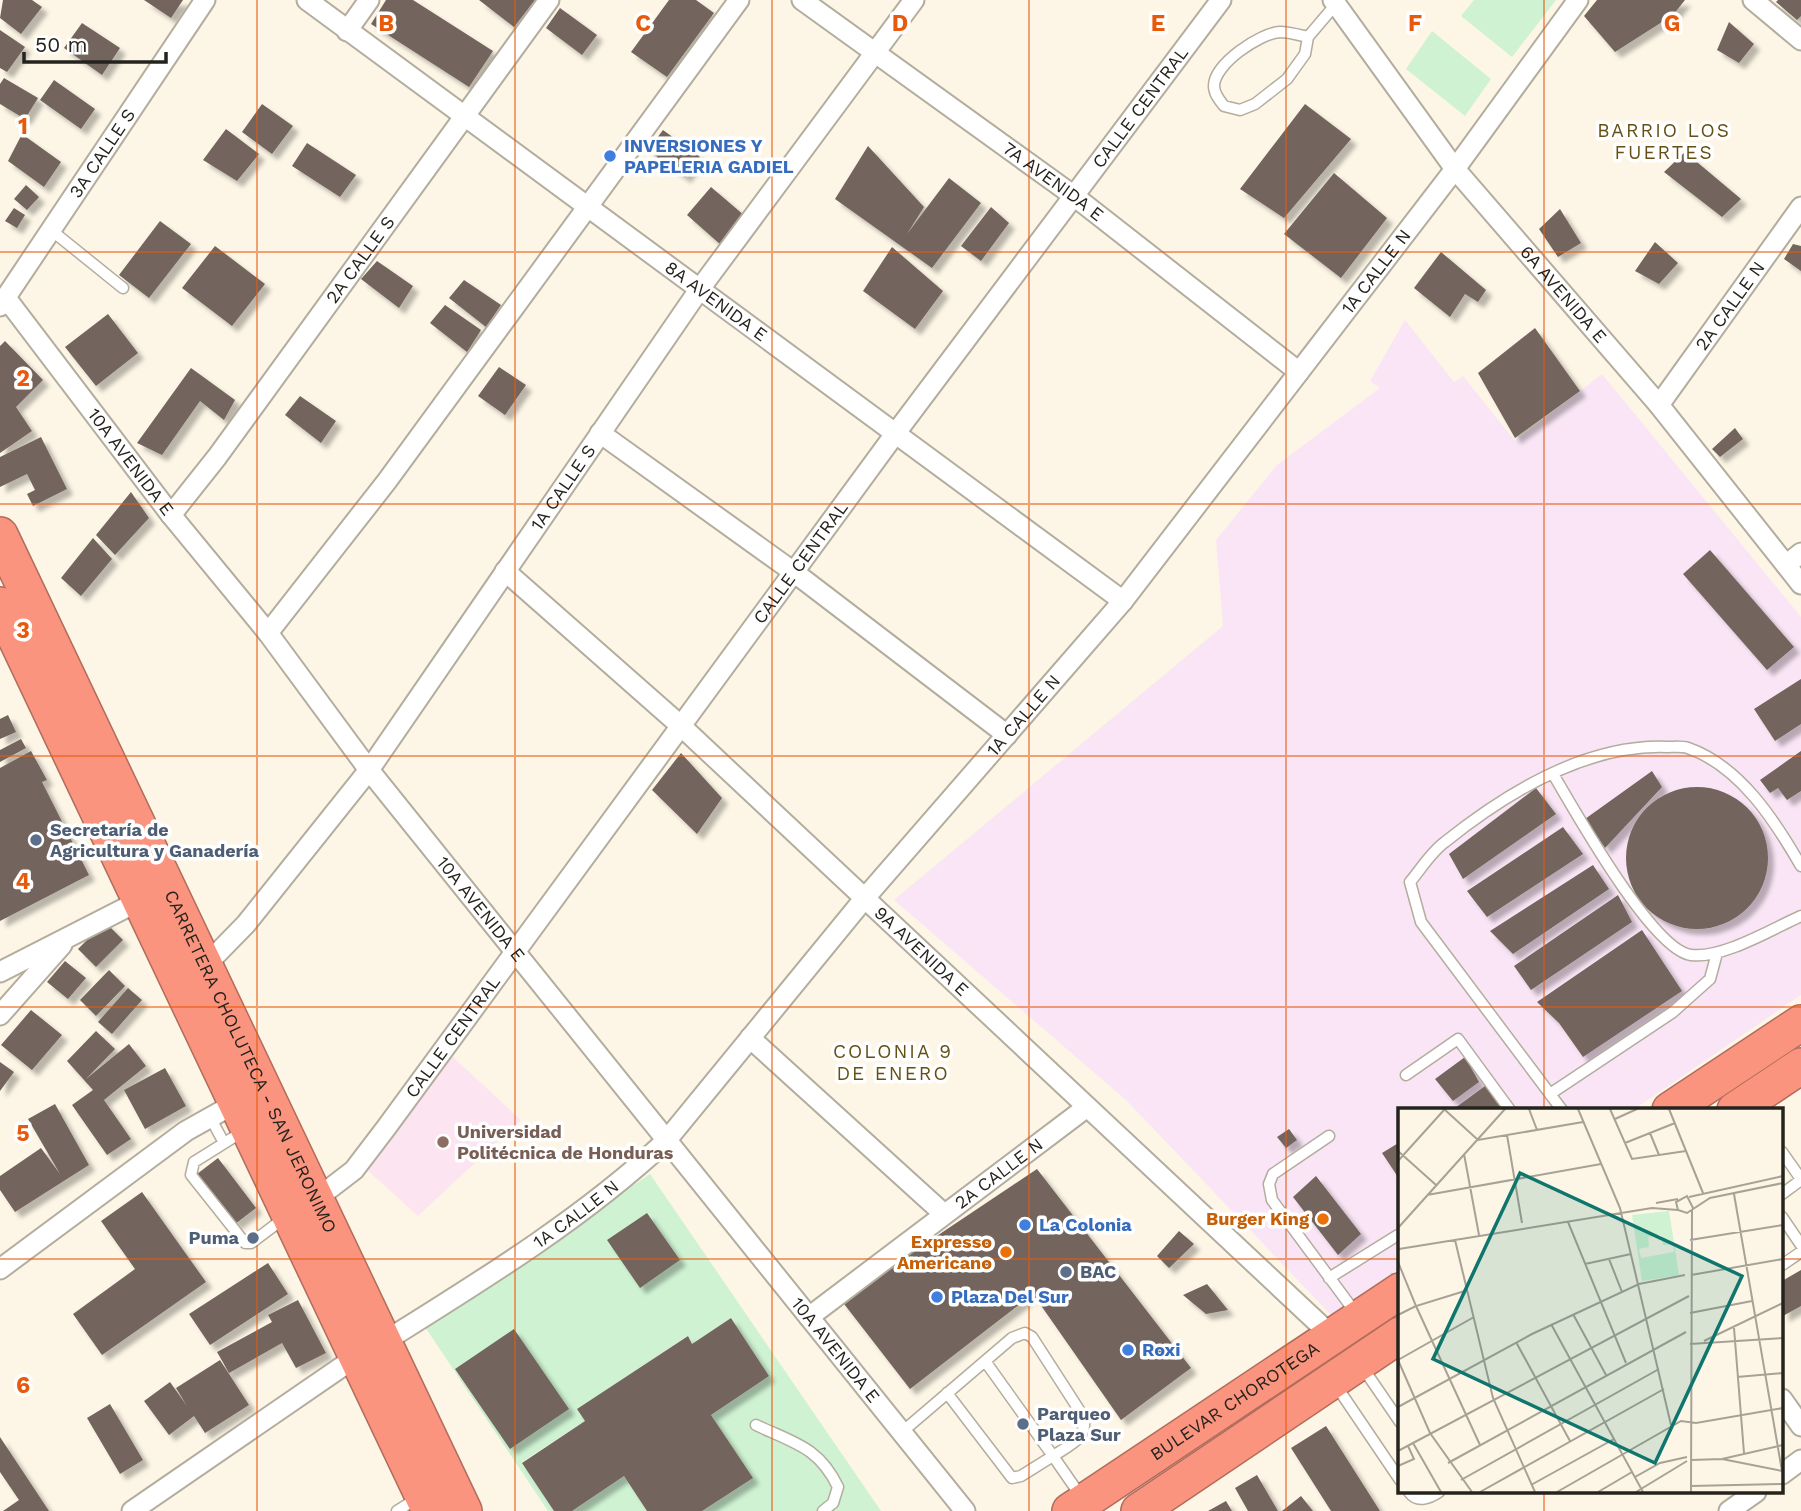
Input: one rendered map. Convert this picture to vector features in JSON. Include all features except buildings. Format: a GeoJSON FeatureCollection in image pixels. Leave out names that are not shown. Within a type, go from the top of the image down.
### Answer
{"type":"FeatureCollection","features":[{"type":"Feature","properties":{"kind":"highway","name":"CARRETERA CHOLUTECA - SAN JERONIMO"},"geometry":{"type":"LineString","coordinates":[[0,535],[204,967],[303,1207],[369,1350],[464,1511]]}},
{"type":"Feature","properties":{"kind":"highway","name":"CARRETERA CHOLUTECA - SAN JERONIMO"},"geometry":{"type":"LineString","coordinates":[[0,606],[139,901],[230,1123],[303,1207]]}},
{"type":"Feature","properties":{"kind":"highway"},"geometry":{"type":"LineString","coordinates":[[1673,1108],[1801,1023]]}},
{"type":"Feature","properties":{"kind":"highway"},"geometry":{"type":"LineString","coordinates":[[1738,1108],[1801,1066]]}},
{"type":"Feature","properties":{"kind":"highway","name":"BULEVAR CHOROTEGA"},"geometry":{"type":"LineString","coordinates":[[1077,1506],[1398,1292]]}},
{"type":"Feature","properties":{"kind":"highway"},"geometry":{"type":"LineString","coordinates":[[1139,1511],[1398,1336]]}},
{"type":"Feature","properties":{"kind":"highway","name":"CARRETERA CHOLUTECA - SAN JERONIMO"},"geometry":{"type":"LineString","coordinates":[[369,1350],[416,1505]]}},
{"type":"Feature","properties":{"kind":"street","name":"3A CALLE S"},"geometry":{"type":"LineString","coordinates":[[3,302],[205,0]]}},
{"type":"Feature","properties":{"kind":"street","name":"8A AVENIDA E"},"geometry":{"type":"LineString","coordinates":[[307,0],[1123,601]]}},
{"type":"Feature","properties":{"kind":"street"},"geometry":{"type":"LineString","coordinates":[[347,31],[369,0]]}},
{"type":"Feature","properties":{"kind":"street","name":"2A CALLE S"},"geometry":{"type":"LineString","coordinates":[[171,515],[217,457],[549,0]]}},
{"type":"Feature","properties":{"kind":"street"},"geometry":{"type":"LineString","coordinates":[[268,633],[387,481],[739,0]]}},
{"type":"Feature","properties":{"kind":"street","name":"7A AVENIDA E"},"geometry":{"type":"LineString","coordinates":[[802,0],[1074,196],[1299,372]]}},
{"type":"Feature","properties":{"kind":"street","name":"1A CALLE S"},"geometry":{"type":"LineString","coordinates":[[204,967],[246,925],[369,770],[699,290],[914,0]]}},
{"type":"Feature","properties":{"kind":"street","name":"CALLE CENTRAL"},"geometry":{"type":"LineString","coordinates":[[303,1207],[354,1170],[386,1128],[895,434],[1221,0]]}},
{"type":"Feature","properties":{"kind":"street","name":"1A CALLE N"},"geometry":{"type":"LineString","coordinates":[[132,1511],[369,1350],[510,1263],[629,1175],[666,1141],[864,899],[1123,601],[1455,169],[1578,0]]}},
{"type":"Feature","properties":{"kind":"street"},"geometry":{"type":"LineString","coordinates":[[1753,0],[1801,40]]}},
{"type":"Feature","properties":{"kind":"street","name":"6A AVENIDA E"},"geometry":{"type":"LineString","coordinates":[[1334,2],[1455,169],[1793,559],[1801,584]]}},
{"type":"Feature","properties":{"kind":"street","name":"2A CALLE N"},"geometry":{"type":"LineString","coordinates":[[1659,405],[1801,207]]}},
{"type":"Feature","properties":{"kind":"street","name":"10A AVENIDA E"},"geometry":{"type":"LineString","coordinates":[[3,302],[268,633],[369,770],[965,1511]]}},
{"type":"Feature","properties":{"kind":"street"},"geometry":{"type":"LineString","coordinates":[[600,433],[795,573],[1007,735]]}},
{"type":"Feature","properties":{"kind":"street","name":"9A AVENIDA E"},"geometry":{"type":"LineString","coordinates":[[505,571],[681,726],[1087,1107],[1345,1327]]}},
{"type":"Feature","properties":{"kind":"street"},"geometry":{"type":"LineString","coordinates":[[0,972],[139,901]]}},
{"type":"Feature","properties":{"kind":"street"},"geometry":{"type":"LineString","coordinates":[[0,1015],[70,937]]}},
{"type":"Feature","properties":{"kind":"street"},"geometry":{"type":"LineString","coordinates":[[750,1038],[944,1214]]}},
{"type":"Feature","properties":{"kind":"street","name":"2A CALLE N"},"geometry":{"type":"LineString","coordinates":[[809,1317],[1087,1107]]}},
{"type":"Feature","properties":{"kind":"street"},"geometry":{"type":"LineString","coordinates":[[0,1269],[186,1131],[230,1123]]}},
{"type":"Feature","properties":{"kind":"street"},"geometry":{"type":"LineString","coordinates":[[1784,1402],[1801,1426]]}},
{"type":"Feature","properties":{"kind":"street"},"geometry":{"type":"LineString","coordinates":[[1784,1473],[1801,1460]]}},
{"type":"Feature","properties":{"kind":"street"},"geometry":{"type":"LineString","coordinates":[[1729,1511],[1753,1494]]}},
{"type":"Feature","properties":{"kind":"lane"},"geometry":{"type":"LineString","coordinates":[[1308,37],[1279,32],[1246,45],[1218,72],[1213,87],[1217,97],[1224,106],[1240,110],[1255,104],[1287,79],[1305,54],[1308,37],[1334,2]]}},
{"type":"Feature","properties":{"kind":"lane"},"geometry":{"type":"LineString","coordinates":[[51,230],[122,288]]}},
{"type":"Feature","properties":{"kind":"lane"},"geometry":{"type":"LineString","coordinates":[[1560,1108],[1421,922],[1410,882],[1442,844],[1503,799],[1553,774],[1642,746],[1688,747],[1736,777],[1777,824],[1801,866]]}},
{"type":"Feature","properties":{"kind":"lane"},"geometry":{"type":"LineString","coordinates":[[1553,774],[1618,880],[1668,943],[1689,955],[1717,953],[1801,916]]}},
{"type":"Feature","properties":{"kind":"lane"},"geometry":{"type":"LineString","coordinates":[[1550,1094],[1673,1012],[1710,979],[1717,953]]}},
{"type":"Feature","properties":{"kind":"lane"},"geometry":{"type":"LineString","coordinates":[[1406,1075],[1458,1039],[1509,1108]]}},
{"type":"Feature","properties":{"kind":"lane"},"geometry":{"type":"LineString","coordinates":[[230,1123],[190,1168],[191,1175],[239,1240],[251,1243],[303,1207]]}},
{"type":"Feature","properties":{"kind":"lane"},"geometry":{"type":"LineString","coordinates":[[1329,1136],[1273,1174],[1269,1184],[1272,1200],[1329,1278],[1345,1327]]}},
{"type":"Feature","properties":{"kind":"lane"},"geometry":{"type":"LineString","coordinates":[[1784,1155],[1801,1179],[1784,1192]]}},
{"type":"Feature","properties":{"kind":"lane"},"geometry":{"type":"LineString","coordinates":[[1784,1220],[1801,1245]]}},
{"type":"Feature","properties":{"kind":"lane"},"geometry":{"type":"LineString","coordinates":[[1329,1278],[1398,1235]]}},
{"type":"Feature","properties":{"kind":"lane"},"geometry":{"type":"LineString","coordinates":[[1784,1264],[1801,1252]]}},
{"type":"Feature","properties":{"kind":"lane"},"geometry":{"type":"LineString","coordinates":[[902,1432],[947,1393],[1012,1338],[1025,1333],[1032,1337],[1083,1416],[1086,1427],[1080,1438],[1021,1476],[1012,1478],[947,1393]]}},
{"type":"Feature","properties":{"kind":"lane"},"geometry":{"type":"LineString","coordinates":[[985,1361],[1053,1456],[1077,1506]]}},
{"type":"Feature","properties":{"kind":"lane"},"geometry":{"type":"LineString","coordinates":[[1346,1371],[1396,1407]]}},
{"type":"Feature","properties":{"kind":"lane"},"geometry":{"type":"LineString","coordinates":[[1346,1371],[1398,1476]]}},
{"type":"Feature","properties":{"kind":"lane"},"geometry":{"type":"LineString","coordinates":[[756,1425],[816,1453],[830,1470],[838,1487],[835,1507],[823,1511]]}},
{"type":"Feature","properties":{"kind":"lane"},"geometry":{"type":"LineString","coordinates":[[1412,1494],[1425,1499],[1435,1494]]}},
{"type":"Feature","properties":{"kind":"shaded area"},"geometry":{"type":"Polygon","coordinates":[[[1405,320],[1454,382],[1463,376],[1515,441],[1602,374],[1801,617],[1801,995],[1636,1108],[1398,1108],[1398,1269],[1331,1315],[1126,1100],[894,900],[1223,626],[1216,540],[1277,465],[1380,388],[1370,381],[1405,320]]]}},
{"type":"Feature","properties":{"kind":"shaded area","name":"Universidad Politécnica de Honduras"},"geometry":{"type":"Polygon","coordinates":[[[452,1056],[521,1120],[418,1216],[367,1170],[452,1056]]]}},
{"type":"Feature","properties":{"kind":"green space"},"geometry":{"type":"Polygon","coordinates":[[[1474,0],[1556,0],[1512,57],[1461,16],[1474,0]]]}},
{"type":"Feature","properties":{"kind":"green space"},"geometry":{"type":"Polygon","coordinates":[[[1432,31],[1491,79],[1465,116],[1406,69],[1432,31]]]}},
{"type":"Feature","properties":{"kind":"green space"},"geometry":{"type":"Polygon","coordinates":[[[650,1174],[881,1511],[702,1511],[752,1478],[711,1415],[769,1376],[731,1318],[692,1344],[687,1336],[578,1409],[585,1421],[522,1462],[554,1511],[548,1511],[425,1327],[650,1174]]]}},
{"type":"Feature","properties":{"kind":"green space"},"geometry":{"type":"Polygon","coordinates":[[[624,1476],[647,1511],[572,1511],[624,1476]]]}},
{"type":"Feature","properties":{"kind":"place","name":"INVERSIONES Y PAPELERIA GADIEL"},"geometry":{"type":"Point","coordinates":[610,156]}},
{"type":"Feature","properties":{"kind":"place","name":"Secretaría de Agricultura y Ganadería"},"geometry":{"type":"Point","coordinates":[36,840]}},
{"type":"Feature","properties":{"kind":"place","name":"Universidad Politécnica de Honduras"},"geometry":{"type":"Point","coordinates":[443,1142]}},
{"type":"Feature","properties":{"kind":"place","name":"Burger King"},"geometry":{"type":"Point","coordinates":[1323,1219]}},
{"type":"Feature","properties":{"kind":"place","name":"La Colonia"},"geometry":{"type":"Point","coordinates":[1025,1225]}},
{"type":"Feature","properties":{"kind":"place","name":"Puma"},"geometry":{"type":"Point","coordinates":[253,1238]}},
{"type":"Feature","properties":{"kind":"place","name":"Expresso Americano"},"geometry":{"type":"Point","coordinates":[1006,1252]}},
{"type":"Feature","properties":{"kind":"place","name":"BAC"},"geometry":{"type":"Point","coordinates":[1066,1272]}},
{"type":"Feature","properties":{"kind":"place","name":"Plaza Del Sur"},"geometry":{"type":"Point","coordinates":[937,1297]}},
{"type":"Feature","properties":{"kind":"place","name":"Roxi"},"geometry":{"type":"Point","coordinates":[1128,1350]}},
{"type":"Feature","properties":{"kind":"place","name":"Parqueo Plaza Sur"},"geometry":{"type":"Point","coordinates":[1023,1424]}},
{"type":"Feature","properties":{"kind":"district","name":"BARRIO LOS FUERTES"},"geometry":{"type":"Point","coordinates":[1664,141]}},
{"type":"Feature","properties":{"kind":"district","name":"COLONIA 9 DE ENERO"},"geometry":{"type":"Point","coordinates":[893,1062]}}]}
